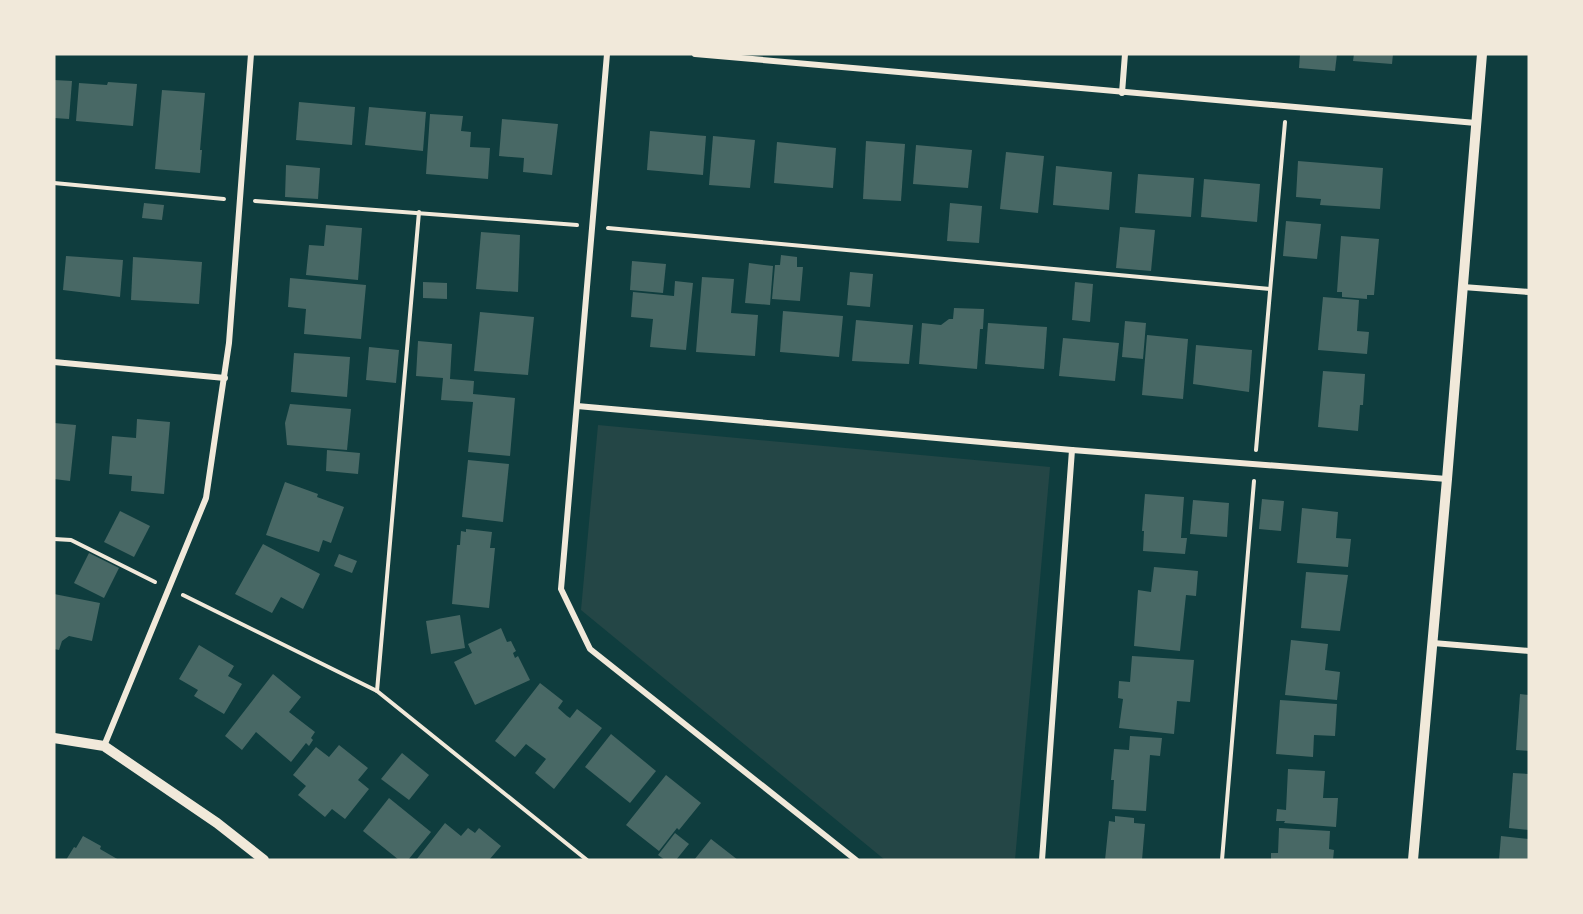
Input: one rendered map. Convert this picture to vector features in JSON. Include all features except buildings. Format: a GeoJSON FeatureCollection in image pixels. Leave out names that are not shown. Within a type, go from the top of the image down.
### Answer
{"type":"FeatureCollection","features":[{"type":"Feature","properties":{"kind":"street"},"geometry":{"type":"LineString","coordinates":[[104,746],[167,588],[206,498],[225,378],[251,54]]}},
{"type":"Feature","properties":{"kind":"street"},"geometry":{"type":"LineString","coordinates":[[606,54],[561,589],[590,649],[856,860]]}},
{"type":"Feature","properties":{"kind":"street"},"geometry":{"type":"LineString","coordinates":[[695,54],[1476,123]]}},
{"type":"Feature","properties":{"kind":"street"},"geometry":{"type":"LineString","coordinates":[[797,62],[798,54]]}},
{"type":"Feature","properties":{"kind":"street"},"geometry":{"type":"LineString","coordinates":[[1122,93],[1125,54]]}},
{"type":"Feature","properties":{"kind":"street"},"geometry":{"type":"LineString","coordinates":[[1413,860],[1448,479],[1482,54]]}},
{"type":"Feature","properties":{"kind":"street"},"geometry":{"type":"LineString","coordinates":[[1463,287],[1529,292]]}},
{"type":"Feature","properties":{"kind":"street"},"geometry":{"type":"LineString","coordinates":[[54,362],[225,378]]}},
{"type":"Feature","properties":{"kind":"street"},"geometry":{"type":"LineString","coordinates":[[577,406],[1072,450],[1448,479]]}},
{"type":"Feature","properties":{"kind":"street"},"geometry":{"type":"LineString","coordinates":[[1042,860],[1072,450]]}},
{"type":"Feature","properties":{"kind":"street"},"geometry":{"type":"LineString","coordinates":[[1433,643],[1529,651]]}},
{"type":"Feature","properties":{"kind":"street"},"geometry":{"type":"LineString","coordinates":[[54,738],[104,746],[216,823],[264,860]]}},
{"type":"Feature","properties":{"kind":"path"},"geometry":{"type":"LineString","coordinates":[[54,183],[240,200],[592,226],[1270,289]]}},
{"type":"Feature","properties":{"kind":"path"},"geometry":{"type":"LineString","coordinates":[[377,691],[419,212]]}},
{"type":"Feature","properties":{"kind":"path"},"geometry":{"type":"LineString","coordinates":[[54,539],[71,540],[377,691],[587,860]]}},
{"type":"Feature","properties":{"kind":"shaded area"},"geometry":{"type":"Polygon","coordinates":[[[598,425],[1050,467],[1015,860],[885,860],[581,610],[598,425]]]}}]}
